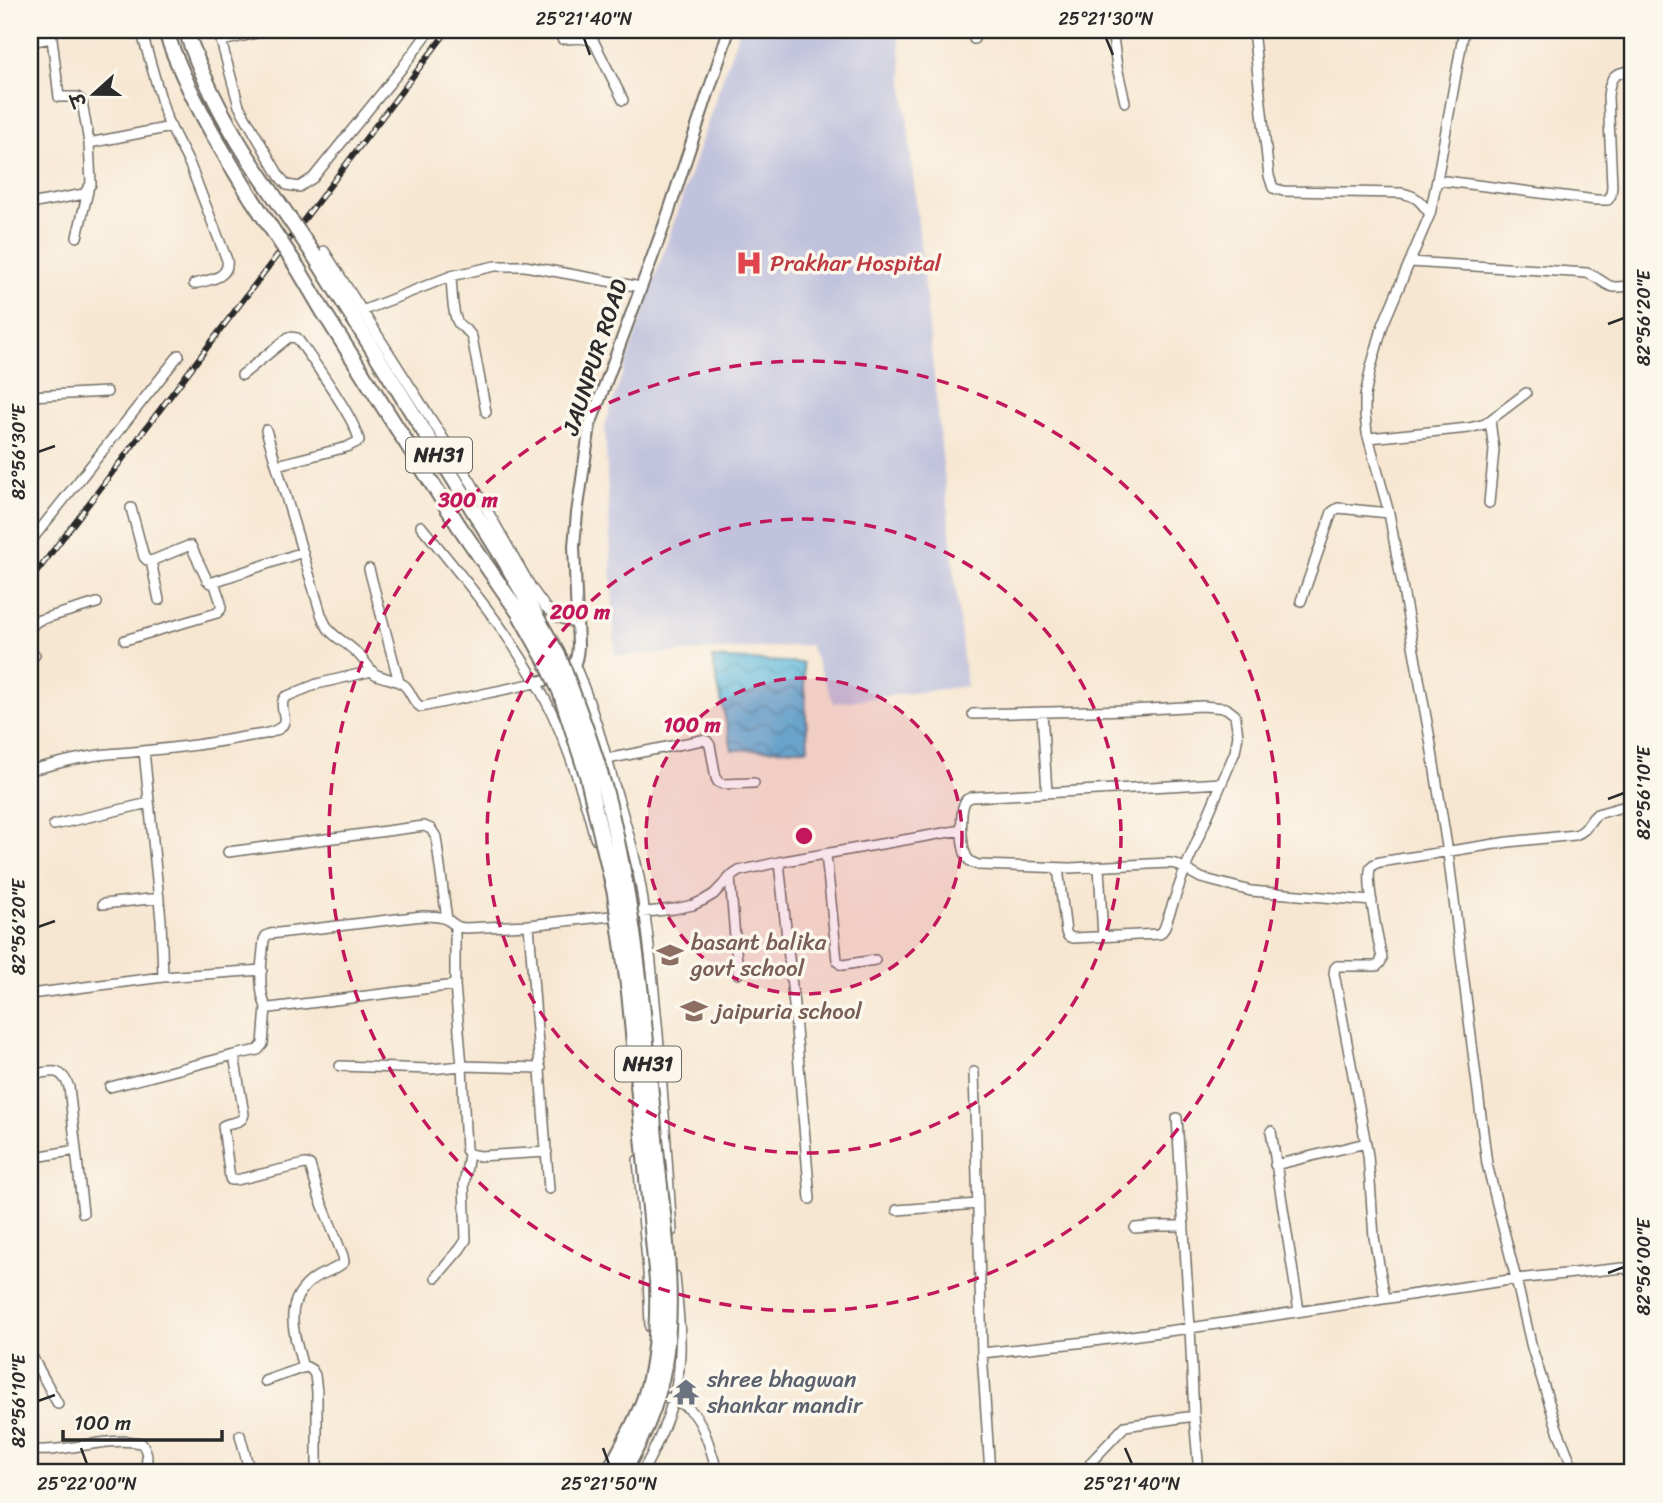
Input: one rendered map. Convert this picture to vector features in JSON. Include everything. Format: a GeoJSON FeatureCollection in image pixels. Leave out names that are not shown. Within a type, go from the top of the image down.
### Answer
{"type":"FeatureCollection","features":[{"type":"Feature","properties":{"kind":"highway","name":"NH31"},"geometry":{"type":"LineString","coordinates":[[165,30],[213,137],[432,483],[553,660],[587,775],[615,894],[629,992],[657,1281],[658,1319],[645,1398],[608,1473]]}},
{"type":"Feature","properties":{"kind":"highway","name":"NH31"},"geometry":{"type":"LineString","coordinates":[[186,30],[213,98],[249,159],[319,253],[498,550],[553,660],[592,747],[609,806],[632,922],[669,1290],[664,1365],[654,1408],[623,1473]]}},
{"type":"Feature","properties":{"kind":"street"},"geometry":{"type":"LineString","coordinates":[[141,30],[170,127],[190,165],[228,267],[219,276],[194,284]]}},
{"type":"Feature","properties":{"kind":"street"},"geometry":{"type":"LineString","coordinates":[[219,30],[239,106],[280,177],[287,185],[299,187],[313,178],[430,30]]}},
{"type":"Feature","properties":{"kind":"street"},"geometry":{"type":"LineString","coordinates":[[222,41],[269,30]]}},
{"type":"Feature","properties":{"kind":"street","name":"JAUNPUR ROAD"},"geometry":{"type":"LineString","coordinates":[[575,666],[578,656],[574,546],[590,425],[665,223],[729,30]]}},
{"type":"Feature","properties":{"kind":"street"},"geometry":{"type":"LineString","coordinates":[[1112,30],[1125,102]]}},
{"type":"Feature","properties":{"kind":"street"},"geometry":{"type":"LineString","coordinates":[[1253,30],[1269,176],[1273,188],[1283,191],[1401,193],[1412,195],[1430,214]]}},
{"type":"Feature","properties":{"kind":"street"},"geometry":{"type":"LineString","coordinates":[[1464,30],[1430,214],[1383,326],[1365,396],[1365,415],[1389,513],[1428,726],[1448,853],[1487,1164],[1539,1373],[1575,1473]]}},
{"type":"Feature","properties":{"kind":"street"},"geometry":{"type":"LineString","coordinates":[[30,42],[51,34],[59,97],[77,97],[82,101],[89,143],[91,184],[77,237]]}},
{"type":"Feature","properties":{"kind":"street"},"geometry":{"type":"LineString","coordinates":[[562,39],[591,35],[623,100]]}},
{"type":"Feature","properties":{"kind":"street"},"geometry":{"type":"LineString","coordinates":[[1437,180],[1608,200],[1612,186],[1609,83],[1613,76],[1633,71]]}},
{"type":"Feature","properties":{"kind":"street"},"geometry":{"type":"LineString","coordinates":[[89,143],[170,127]]}},
{"type":"Feature","properties":{"kind":"street"},"geometry":{"type":"LineString","coordinates":[[30,204],[73,197],[89,190]]}},
{"type":"Feature","properties":{"kind":"street"},"geometry":{"type":"LineString","coordinates":[[319,253],[362,311],[471,482],[532,589],[545,607],[558,617],[577,624]]}},
{"type":"Feature","properties":{"kind":"street"},"geometry":{"type":"LineString","coordinates":[[1410,262],[1587,273],[1614,288],[1633,285]]}},
{"type":"Feature","properties":{"kind":"street"},"geometry":{"type":"LineString","coordinates":[[362,311],[451,276],[495,267],[525,266],[641,287]]}},
{"type":"Feature","properties":{"kind":"street"},"geometry":{"type":"LineString","coordinates":[[451,276],[456,320],[471,332],[486,412]]}},
{"type":"Feature","properties":{"kind":"street"},"geometry":{"type":"LineString","coordinates":[[242,375],[289,337],[297,338],[359,436],[359,441],[347,447],[277,465]]}},
{"type":"Feature","properties":{"kind":"street"},"geometry":{"type":"LineString","coordinates":[[30,542],[179,355]]}},
{"type":"Feature","properties":{"kind":"street"},"geometry":{"type":"LineString","coordinates":[[30,396],[107,392]]}},
{"type":"Feature","properties":{"kind":"street"},"geometry":{"type":"LineString","coordinates":[[1369,438],[1485,424],[1526,393]]}},
{"type":"Feature","properties":{"kind":"street"},"geometry":{"type":"LineString","coordinates":[[1489,503],[1494,460],[1490,421]]}},
{"type":"Feature","properties":{"kind":"street"},"geometry":{"type":"LineString","coordinates":[[266,430],[326,626],[359,655],[372,671],[399,682],[407,688],[415,704],[421,707],[535,683],[569,673],[575,666],[600,734],[628,829],[645,913],[653,985],[680,1354],[673,1401],[642,1473]]}},
{"type":"Feature","properties":{"kind":"street"},"geometry":{"type":"LineString","coordinates":[[131,508],[147,560],[191,547],[210,583],[303,552]]}},
{"type":"Feature","properties":{"kind":"street"},"geometry":{"type":"LineString","coordinates":[[1301,601],[1332,512],[1339,508],[1389,513]]}},
{"type":"Feature","properties":{"kind":"street"},"geometry":{"type":"LineString","coordinates":[[421,526],[505,634],[550,708],[583,791],[604,872],[623,989],[648,1272],[651,1338],[642,1389],[625,1432],[602,1473]]}},
{"type":"Feature","properties":{"kind":"street"},"geometry":{"type":"LineString","coordinates":[[151,561],[159,600]]}},
{"type":"Feature","properties":{"kind":"street"},"geometry":{"type":"LineString","coordinates":[[369,569],[399,682]]}},
{"type":"Feature","properties":{"kind":"street"},"geometry":{"type":"LineString","coordinates":[[125,640],[217,613],[221,609],[221,603],[214,582]]}},
{"type":"Feature","properties":{"kind":"street"},"geometry":{"type":"LineString","coordinates":[[30,632],[32,625],[39,620],[97,603]]}},
{"type":"Feature","properties":{"kind":"street"},"geometry":{"type":"LineString","coordinates":[[30,770],[96,755],[269,733],[284,723],[281,704],[285,697],[317,684],[372,671]]}},
{"type":"Feature","properties":{"kind":"street"},"geometry":{"type":"LineString","coordinates":[[973,714],[1202,706],[1226,708],[1236,715],[1238,735],[1235,752],[1160,934],[1073,938],[1068,936],[1058,868]]}},
{"type":"Feature","properties":{"kind":"street"},"geometry":{"type":"LineString","coordinates":[[1042,712],[1047,793]]}},
{"type":"Feature","properties":{"kind":"street"},"geometry":{"type":"LineString","coordinates":[[607,759],[707,741],[718,782],[754,783]]}},
{"type":"Feature","properties":{"kind":"street"},"geometry":{"type":"LineString","coordinates":[[144,751],[159,898],[163,977]]}},
{"type":"Feature","properties":{"kind":"street"},"geometry":{"type":"LineString","coordinates":[[1222,783],[972,797],[963,805],[961,830],[967,858],[978,865],[1058,868],[1169,863],[1176,864],[1200,878],[1251,891],[1372,901]]}},
{"type":"Feature","properties":{"kind":"street"},"geometry":{"type":"LineString","coordinates":[[54,825],[149,803]]}},
{"type":"Feature","properties":{"kind":"street"},"geometry":{"type":"LineString","coordinates":[[1385,1298],[1374,1237],[1366,1143],[1334,973],[1337,966],[1377,965],[1382,958],[1369,871],[1373,864],[1380,862],[1508,842],[1575,835],[1583,832],[1597,814],[1633,804]]}},
{"type":"Feature","properties":{"kind":"street"},"geometry":{"type":"LineString","coordinates":[[228,852],[424,826],[431,829],[436,837],[451,923],[465,1143],[469,1154],[464,1185],[466,1240],[436,1277]]}},
{"type":"Feature","properties":{"kind":"street"},"geometry":{"type":"LineString","coordinates":[[110,1087],[253,1052],[261,1047],[266,1007],[262,996],[264,940],[270,934],[431,915],[465,928],[529,925],[674,909],[693,905],[714,894],[730,877],[739,872],[779,862],[961,830]]}},
{"type":"Feature","properties":{"kind":"street"},"geometry":{"type":"LineString","coordinates":[[826,854],[838,960],[843,965],[875,960]]}},
{"type":"Feature","properties":{"kind":"street"},"geometry":{"type":"LineString","coordinates":[[779,862],[810,1199]]}},
{"type":"Feature","properties":{"kind":"street"},"geometry":{"type":"LineString","coordinates":[[1099,867],[1102,937]]}},
{"type":"Feature","properties":{"kind":"street"},"geometry":{"type":"LineString","coordinates":[[730,877],[738,974]]}},
{"type":"Feature","properties":{"kind":"street"},"geometry":{"type":"LineString","coordinates":[[103,904],[159,898]]}},
{"type":"Feature","properties":{"kind":"street"},"geometry":{"type":"LineString","coordinates":[[529,925],[549,1189]]}},
{"type":"Feature","properties":{"kind":"street"},"geometry":{"type":"LineString","coordinates":[[30,994],[163,977],[262,970]]}},
{"type":"Feature","properties":{"kind":"street"},"geometry":{"type":"LineString","coordinates":[[266,1007],[454,985]]}},
{"type":"Feature","properties":{"kind":"street"},"geometry":{"type":"LineString","coordinates":[[234,1055],[244,1114],[240,1121],[223,1126],[230,1178],[236,1180],[310,1165],[319,1196],[343,1256],[344,1262],[340,1266],[314,1279],[295,1302],[292,1320],[303,1368]]}},
{"type":"Feature","properties":{"kind":"street"},"geometry":{"type":"LineString","coordinates":[[340,1066],[430,1069],[462,1066],[541,1068]]}},
{"type":"Feature","properties":{"kind":"street"},"geometry":{"type":"LineString","coordinates":[[30,1075],[55,1071],[66,1079],[83,1213]]}},
{"type":"Feature","properties":{"kind":"street"},"geometry":{"type":"LineString","coordinates":[[974,1072],[982,1353],[990,1473]]}},
{"type":"Feature","properties":{"kind":"street"},"geometry":{"type":"LineString","coordinates":[[1177,1118],[1199,1473]]}},
{"type":"Feature","properties":{"kind":"street"},"geometry":{"type":"LineString","coordinates":[[1271,1131],[1299,1311]]}},
{"type":"Feature","properties":{"kind":"street"},"geometry":{"type":"LineString","coordinates":[[1275,1165],[1366,1143]]}},
{"type":"Feature","properties":{"kind":"street"},"geometry":{"type":"LineString","coordinates":[[30,1158],[76,1150]]}},
{"type":"Feature","properties":{"kind":"street"},"geometry":{"type":"LineString","coordinates":[[469,1154],[480,1156],[547,1152]]}},
{"type":"Feature","properties":{"kind":"street"},"geometry":{"type":"LineString","coordinates":[[897,1210],[978,1204]]}},
{"type":"Feature","properties":{"kind":"street"},"geometry":{"type":"LineString","coordinates":[[1135,1228],[1184,1226]]}},
{"type":"Feature","properties":{"kind":"street"},"geometry":{"type":"LineString","coordinates":[[982,1353],[1190,1328],[1516,1279],[1623,1268],[1628,1269],[1633,1278]]}},
{"type":"Feature","properties":{"kind":"street"},"geometry":{"type":"LineString","coordinates":[[30,1353],[58,1404]]}},
{"type":"Feature","properties":{"kind":"street"},"geometry":{"type":"LineString","coordinates":[[265,1381],[307,1367],[315,1375],[317,1473]]}},
{"type":"Feature","properties":{"kind":"street"},"geometry":{"type":"LineString","coordinates":[[642,1389],[688,1409],[706,1437],[718,1473]]}},
{"type":"Feature","properties":{"kind":"street"},"geometry":{"type":"LineString","coordinates":[[1090,1462],[1125,1426],[1194,1416]]}},
{"type":"Feature","properties":{"kind":"street"},"geometry":{"type":"LineString","coordinates":[[240,1435],[250,1473]]}},
{"type":"Feature","properties":{"kind":"street"},"geometry":{"type":"LineString","coordinates":[[30,1450],[45,1451],[121,1441],[141,1443],[147,1460],[141,1473]]}},
{"type":"Feature","properties":{"kind":"shaded area"},"geometry":{"type":"Polygon","coordinates":[[[739,30],[898,30],[966,686],[834,703],[810,645],[615,656],[605,425],[739,30]]]}},
{"type":"Feature","properties":{"kind":"water"},"geometry":{"type":"Polygon","coordinates":[[[712,658],[803,663],[808,749],[732,750],[712,658]]]}},
{"type":"Feature","properties":{"kind":"railway"},"geometry":{"type":"LineString","coordinates":[[30,581],[448,30]]}},
{"type":"Feature","properties":{"kind":"place","name":"Prakhar Hospital"},"geometry":{"type":"Point","coordinates":[749,263]}},
{"type":"Feature","properties":{"kind":"place","name":"basant balika govt school"},"geometry":{"type":"Point","coordinates":[670,955]}},
{"type":"Feature","properties":{"kind":"place","name":"jaipuria school"},"geometry":{"type":"Point","coordinates":[694,1011]}},
{"type":"Feature","properties":{"kind":"place","name":"shree bhagwan shankar mandir"},"geometry":{"type":"Point","coordinates":[686,1392]}}]}
